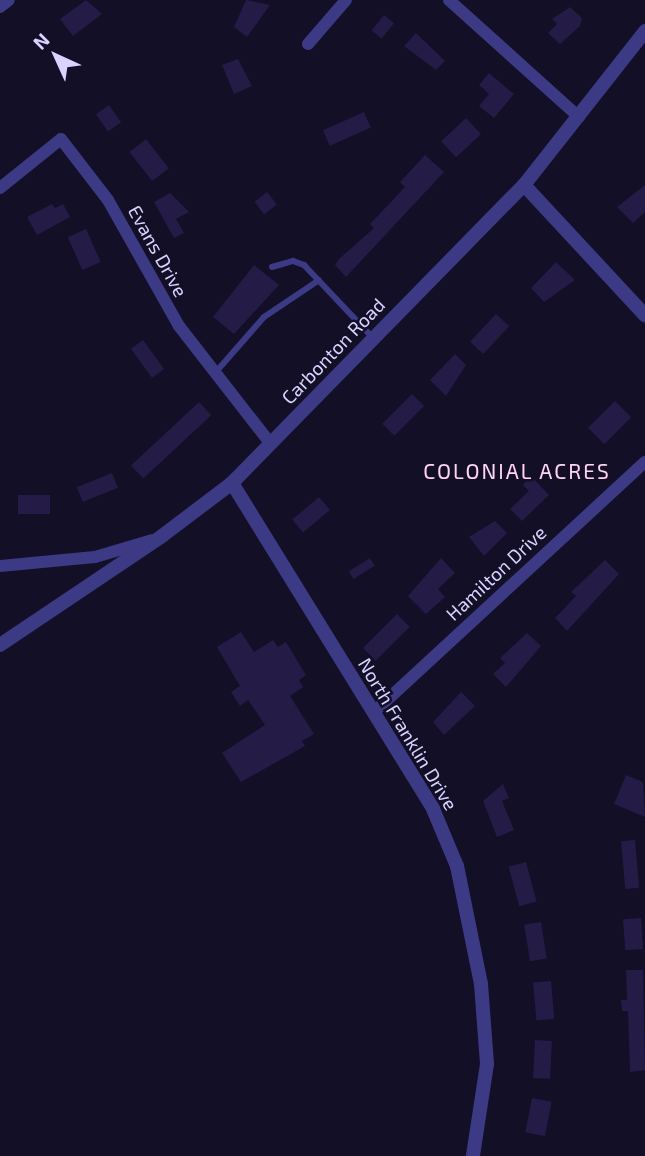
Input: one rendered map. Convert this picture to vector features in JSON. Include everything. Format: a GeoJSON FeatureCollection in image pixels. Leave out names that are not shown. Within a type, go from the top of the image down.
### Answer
{"type":"FeatureCollection","features":[{"type":"Feature","properties":{"kind":"street"},"geometry":{"type":"LineString","coordinates":[[0,7],[9,0]]}},
{"type":"Feature","properties":{"kind":"street"},"geometry":{"type":"LineString","coordinates":[[308,44],[346,0]]}},
{"type":"Feature","properties":{"kind":"street"},"geometry":{"type":"LineString","coordinates":[[449,0],[579,117]]}},
{"type":"Feature","properties":{"kind":"street","name":"Carbonton Road"},"geometry":{"type":"LineString","coordinates":[[0,645],[162,536],[232,483],[524,185],[645,31]]}},
{"type":"Feature","properties":{"kind":"street","name":"Evans Drive"},"geometry":{"type":"LineString","coordinates":[[0,188],[61,139],[108,200],[172,316],[270,443]]}},
{"type":"Feature","properties":{"kind":"street"},"geometry":{"type":"LineString","coordinates":[[524,185],[645,315]]}},
{"type":"Feature","properties":{"kind":"street","name":"Hamilton Drive"},"geometry":{"type":"LineString","coordinates":[[374,712],[645,462]]}},
{"type":"Feature","properties":{"kind":"street","name":"North Franklin Drive"},"geometry":{"type":"LineString","coordinates":[[232,483],[433,809],[457,866],[471,922],[486,1064],[473,1156]]}},
{"type":"Feature","properties":{"kind":"street"},"geometry":{"type":"LineString","coordinates":[[0,566],[95,557],[162,536]]}},
{"type":"Feature","properties":{"kind":"lane"},"geometry":{"type":"LineString","coordinates":[[272,267],[293,261],[319,279],[373,338]]}},
{"type":"Feature","properties":{"kind":"lane"},"geometry":{"type":"LineString","coordinates":[[215,373],[264,317],[319,279]]}},
{"type":"Feature","properties":{"kind":"building"},"geometry":{"type":"Polygon","coordinates":[[[86,0],[102,14],[73,36],[60,19],[86,0]]]}},
{"type":"Feature","properties":{"kind":"building"},"geometry":{"type":"Polygon","coordinates":[[[246,0],[270,5],[247,37],[234,27],[246,0]]]}},
{"type":"Feature","properties":{"kind":"building"},"geometry":{"type":"Polygon","coordinates":[[[570,7],[582,18],[580,26],[560,44],[548,33],[557,24],[552,19],[570,7]]]}},
{"type":"Feature","properties":{"kind":"building"},"geometry":{"type":"Polygon","coordinates":[[[384,15],[394,23],[382,39],[371,31],[384,15]]]}},
{"type":"Feature","properties":{"kind":"building"},"geometry":{"type":"Polygon","coordinates":[[[416,33],[445,61],[436,70],[404,46],[416,33]]]}},
{"type":"Feature","properties":{"kind":"building"},"geometry":{"type":"Polygon","coordinates":[[[238,59],[252,86],[234,94],[222,65],[238,59]]]}},
{"type":"Feature","properties":{"kind":"building"},"geometry":{"type":"Polygon","coordinates":[[[489,73],[514,94],[494,118],[479,106],[489,94],[479,85],[489,73]]]}},
{"type":"Feature","properties":{"kind":"building"},"geometry":{"type":"Polygon","coordinates":[[[109,105],[121,122],[108,131],[96,114],[109,105]]]}},
{"type":"Feature","properties":{"kind":"building"},"geometry":{"type":"Polygon","coordinates":[[[364,112],[371,128],[330,146],[323,130],[364,112]]]}},
{"type":"Feature","properties":{"kind":"building"},"geometry":{"type":"Polygon","coordinates":[[[466,118],[481,134],[456,157],[441,141],[466,118]]]}},
{"type":"Feature","properties":{"kind":"building"},"geometry":{"type":"Polygon","coordinates":[[[146,139],[169,168],[152,181],[129,152],[146,139]]]}},
{"type":"Feature","properties":{"kind":"building"},"geometry":{"type":"Polygon","coordinates":[[[425,155],[444,172],[346,277],[335,265],[374,228],[370,224],[405,187],[400,182],[425,155]]]}},
{"type":"Feature","properties":{"kind":"building"},"geometry":{"type":"Polygon","coordinates":[[[645,185],[645,212],[633,223],[617,207],[645,185]]]}},
{"type":"Feature","properties":{"kind":"building"},"geometry":{"type":"Polygon","coordinates":[[[267,192],[277,205],[264,214],[254,202],[267,192]]]}},
{"type":"Feature","properties":{"kind":"building"},"geometry":{"type":"Polygon","coordinates":[[[170,193],[189,212],[176,219],[184,233],[174,238],[154,202],[170,193]]]}},
{"type":"Feature","properties":{"kind":"building"},"geometry":{"type":"Polygon","coordinates":[[[52,204],[55,208],[63,204],[70,217],[37,235],[27,217],[52,204]]]}},
{"type":"Feature","properties":{"kind":"building"},"geometry":{"type":"Polygon","coordinates":[[[86,229],[101,262],[82,270],[68,237],[86,229]]]}},
{"type":"Feature","properties":{"kind":"building"},"geometry":{"type":"Polygon","coordinates":[[[556,262],[575,280],[544,302],[531,288],[556,262]]]}},
{"type":"Feature","properties":{"kind":"building"},"geometry":{"type":"Polygon","coordinates":[[[254,265],[279,285],[234,334],[213,317],[254,265]]]}},
{"type":"Feature","properties":{"kind":"building"},"geometry":{"type":"Polygon","coordinates":[[[496,314],[509,326],[483,354],[470,342],[496,314]]]}},
{"type":"Feature","properties":{"kind":"building"},"geometry":{"type":"Polygon","coordinates":[[[143,340],[164,369],[152,378],[131,349],[143,340]]]}},
{"type":"Feature","properties":{"kind":"building"},"geometry":{"type":"Polygon","coordinates":[[[455,354],[466,365],[446,396],[430,380],[455,354]]]}},
{"type":"Feature","properties":{"kind":"building"},"geometry":{"type":"Polygon","coordinates":[[[412,394],[424,406],[394,436],[382,424],[412,394]]]}},
{"type":"Feature","properties":{"kind":"building"},"geometry":{"type":"Polygon","coordinates":[[[615,401],[631,417],[604,444],[588,428],[615,401]]]}},
{"type":"Feature","properties":{"kind":"building"},"geometry":{"type":"Polygon","coordinates":[[[199,402],[211,415],[143,479],[131,465],[199,402]]]}},
{"type":"Feature","properties":{"kind":"building"},"geometry":{"type":"Polygon","coordinates":[[[112,473],[118,488],[83,502],[77,487],[112,473]]]}},
{"type":"Feature","properties":{"kind":"building"},"geometry":{"type":"Polygon","coordinates":[[[531,476],[549,495],[522,521],[510,509],[529,491],[523,485],[531,476]]]}},
{"type":"Feature","properties":{"kind":"building"},"geometry":{"type":"Polygon","coordinates":[[[18,495],[50,495],[50,514],[18,514],[18,495]]]}},
{"type":"Feature","properties":{"kind":"building"},"geometry":{"type":"Polygon","coordinates":[[[319,497],[330,510],[303,533],[292,519],[319,497]]]}},
{"type":"Feature","properties":{"kind":"building"},"geometry":{"type":"Polygon","coordinates":[[[495,521],[507,533],[484,556],[469,537],[495,521]]]}},
{"type":"Feature","properties":{"kind":"building"},"geometry":{"type":"Polygon","coordinates":[[[370,558],[375,566],[354,579],[349,571],[370,558]]]}},
{"type":"Feature","properties":{"kind":"building"},"geometry":{"type":"Polygon","coordinates":[[[441,558],[455,573],[438,589],[445,597],[426,614],[408,596],[441,558]]]}},
{"type":"Feature","properties":{"kind":"building"},"geometry":{"type":"Polygon","coordinates":[[[605,560],[619,574],[567,631],[555,618],[576,596],[571,592],[605,560]]]}},
{"type":"Feature","properties":{"kind":"building"},"geometry":{"type":"Polygon","coordinates":[[[397,614],[410,627],[376,661],[363,648],[397,614]]]}},
{"type":"Feature","properties":{"kind":"building"},"geometry":{"type":"Polygon","coordinates":[[[241,632],[254,652],[273,640],[278,647],[286,642],[306,675],[299,680],[303,687],[290,696],[314,734],[302,741],[305,746],[241,782],[222,753],[265,725],[248,700],[240,706],[231,692],[240,686],[217,647],[241,632]]]}},
{"type":"Feature","properties":{"kind":"building"},"geometry":{"type":"Polygon","coordinates":[[[527,633],[541,646],[506,687],[493,674],[505,663],[500,658],[527,633]]]}},
{"type":"Feature","properties":{"kind":"building"},"geometry":{"type":"Polygon","coordinates":[[[461,692],[475,706],[444,735],[433,722],[461,692]]]}},
{"type":"Feature","properties":{"kind":"building"},"geometry":{"type":"Polygon","coordinates":[[[626,775],[643,782],[645,817],[614,804],[626,775]]]}},
{"type":"Feature","properties":{"kind":"building"},"geometry":{"type":"Polygon","coordinates":[[[503,784],[509,798],[502,801],[514,830],[497,837],[483,801],[503,784]]]}},
{"type":"Feature","properties":{"kind":"building"},"geometry":{"type":"Polygon","coordinates":[[[635,840],[639,888],[625,889],[621,841],[635,840]]]}},
{"type":"Feature","properties":{"kind":"building"},"geometry":{"type":"Polygon","coordinates":[[[526,862],[537,902],[519,906],[509,867],[526,862]]]}},
{"type":"Feature","properties":{"kind":"building"},"geometry":{"type":"Polygon","coordinates":[[[641,918],[643,949],[625,950],[623,919],[641,918]]]}},
{"type":"Feature","properties":{"kind":"building"},"geometry":{"type":"Polygon","coordinates":[[[541,922],[547,959],[530,961],[524,925],[541,922]]]}},
{"type":"Feature","properties":{"kind":"building"},"geometry":{"type":"Polygon","coordinates":[[[626,970],[643,970],[645,1070],[630,1072],[628,1011],[622,1011],[621,1000],[627,1000],[626,970]]]}},
{"type":"Feature","properties":{"kind":"building"},"geometry":{"type":"Polygon","coordinates":[[[551,981],[554,1019],[536,1020],[533,983],[551,981]]]}},
{"type":"Feature","properties":{"kind":"building"},"geometry":{"type":"Polygon","coordinates":[[[535,1040],[552,1041],[550,1079],[533,1078],[535,1040]]]}},
{"type":"Feature","properties":{"kind":"building"},"geometry":{"type":"Polygon","coordinates":[[[532,1098],[552,1102],[545,1136],[525,1132],[532,1098]]]}},
{"type":"Feature","properties":{"kind":"district","name":"COLONIAL ACRES"},"geometry":{"type":"Point","coordinates":[517,471]}}]}
